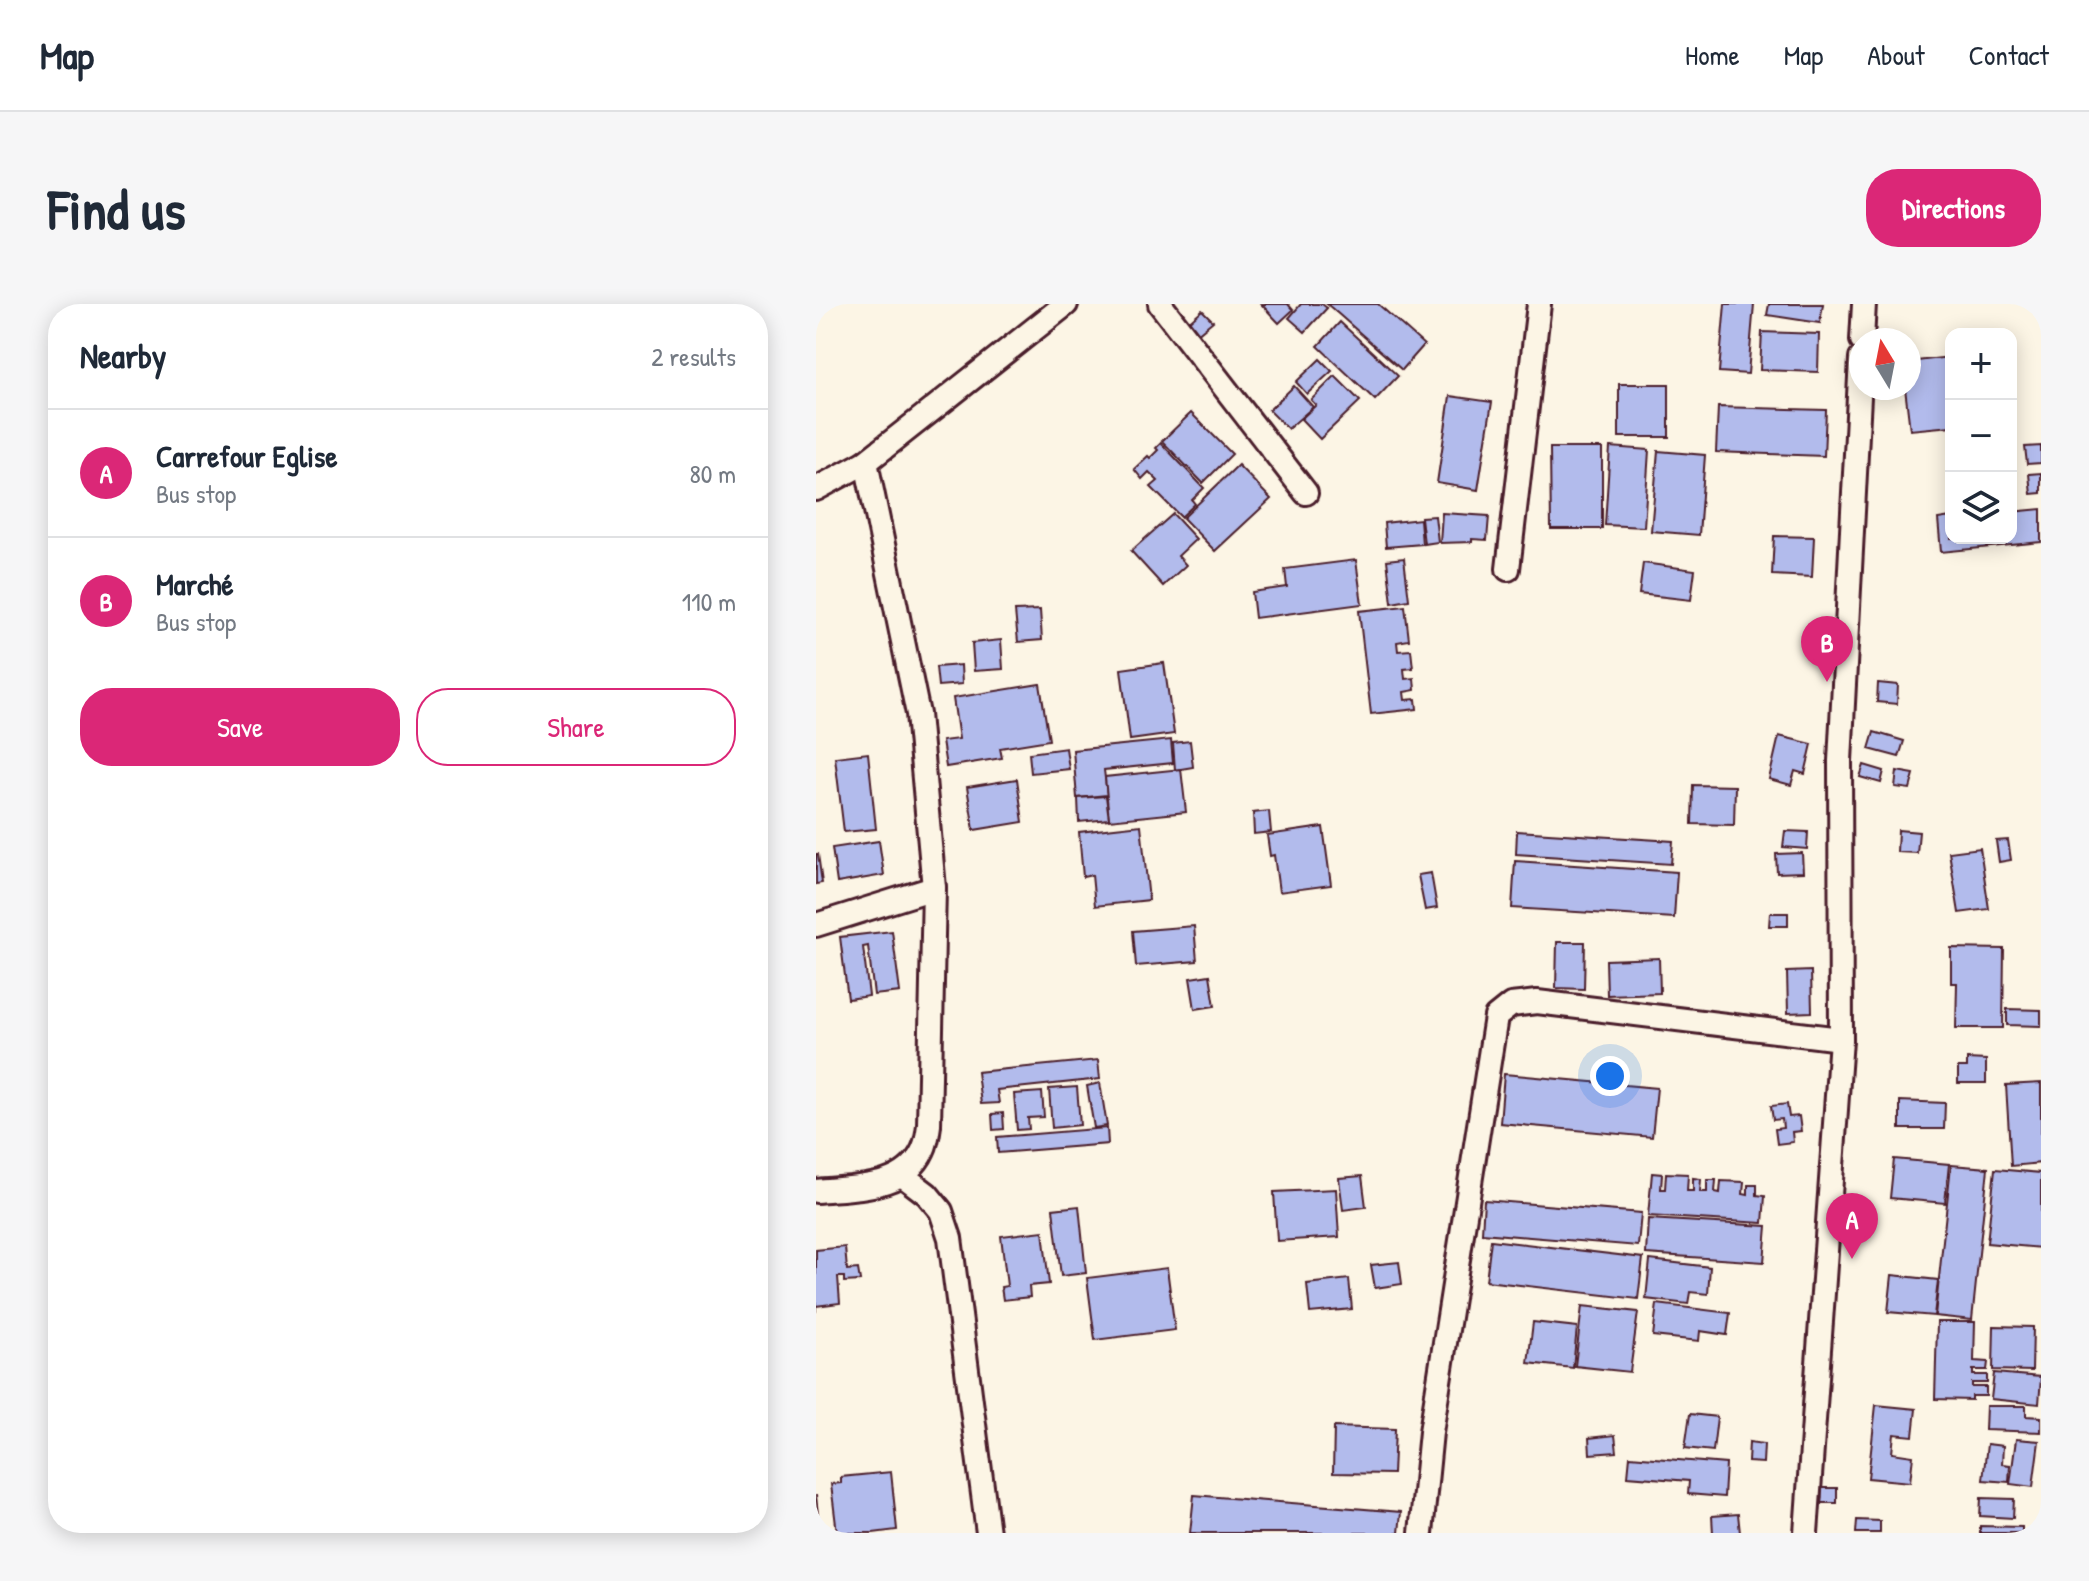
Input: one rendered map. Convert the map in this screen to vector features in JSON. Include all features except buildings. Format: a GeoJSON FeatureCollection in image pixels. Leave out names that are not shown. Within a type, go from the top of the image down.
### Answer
{"type":"FeatureCollection","features":[{"type":"Feature","properties":{"kind":"street"},"geometry":{"type":"LineString","coordinates":[[816,489],[866,462],[1066,304]]}},
{"type":"Feature","properties":{"kind":"street"},"geometry":{"type":"LineString","coordinates":[[1160,304],[1306,493]]}},
{"type":"Feature","properties":{"kind":"street"},"geometry":{"type":"LineString","coordinates":[[1508,569],[1539,304]]}},
{"type":"Feature","properties":{"kind":"street"},"geometry":{"type":"LineString","coordinates":[[1863,328],[1864,304]]}},
{"type":"Feature","properties":{"kind":"street"},"geometry":{"type":"LineString","coordinates":[[1806,1533],[1841,1039],[1840,761],[1859,400]]}},
{"type":"Feature","properties":{"kind":"street"},"geometry":{"type":"LineString","coordinates":[[816,1191],[875,1185],[902,1175],[916,1163],[925,1147],[929,1125],[934,888],[918,714],[866,462]]}},
{"type":"Feature","properties":{"kind":"street"},"geometry":{"type":"LineString","coordinates":[[816,925],[934,888]]}},
{"type":"Feature","properties":{"kind":"street"},"geometry":{"type":"LineString","coordinates":[[1421,1533],[1431,1432],[1496,1017],[1511,1005],[1537,1002],[1841,1039]]}},
{"type":"Feature","properties":{"kind":"street"},"geometry":{"type":"LineString","coordinates":[[902,1175],[927,1194],[941,1211],[950,1238],[988,1533]]}},
{"type":"Feature","properties":{"kind":"place","name":"Marché"},"geometry":{"type":"Point","coordinates":[1827,682]}},
{"type":"Feature","properties":{"kind":"place","name":"Carrefour Eglise"},"geometry":{"type":"Point","coordinates":[1852,1259]}}]}
